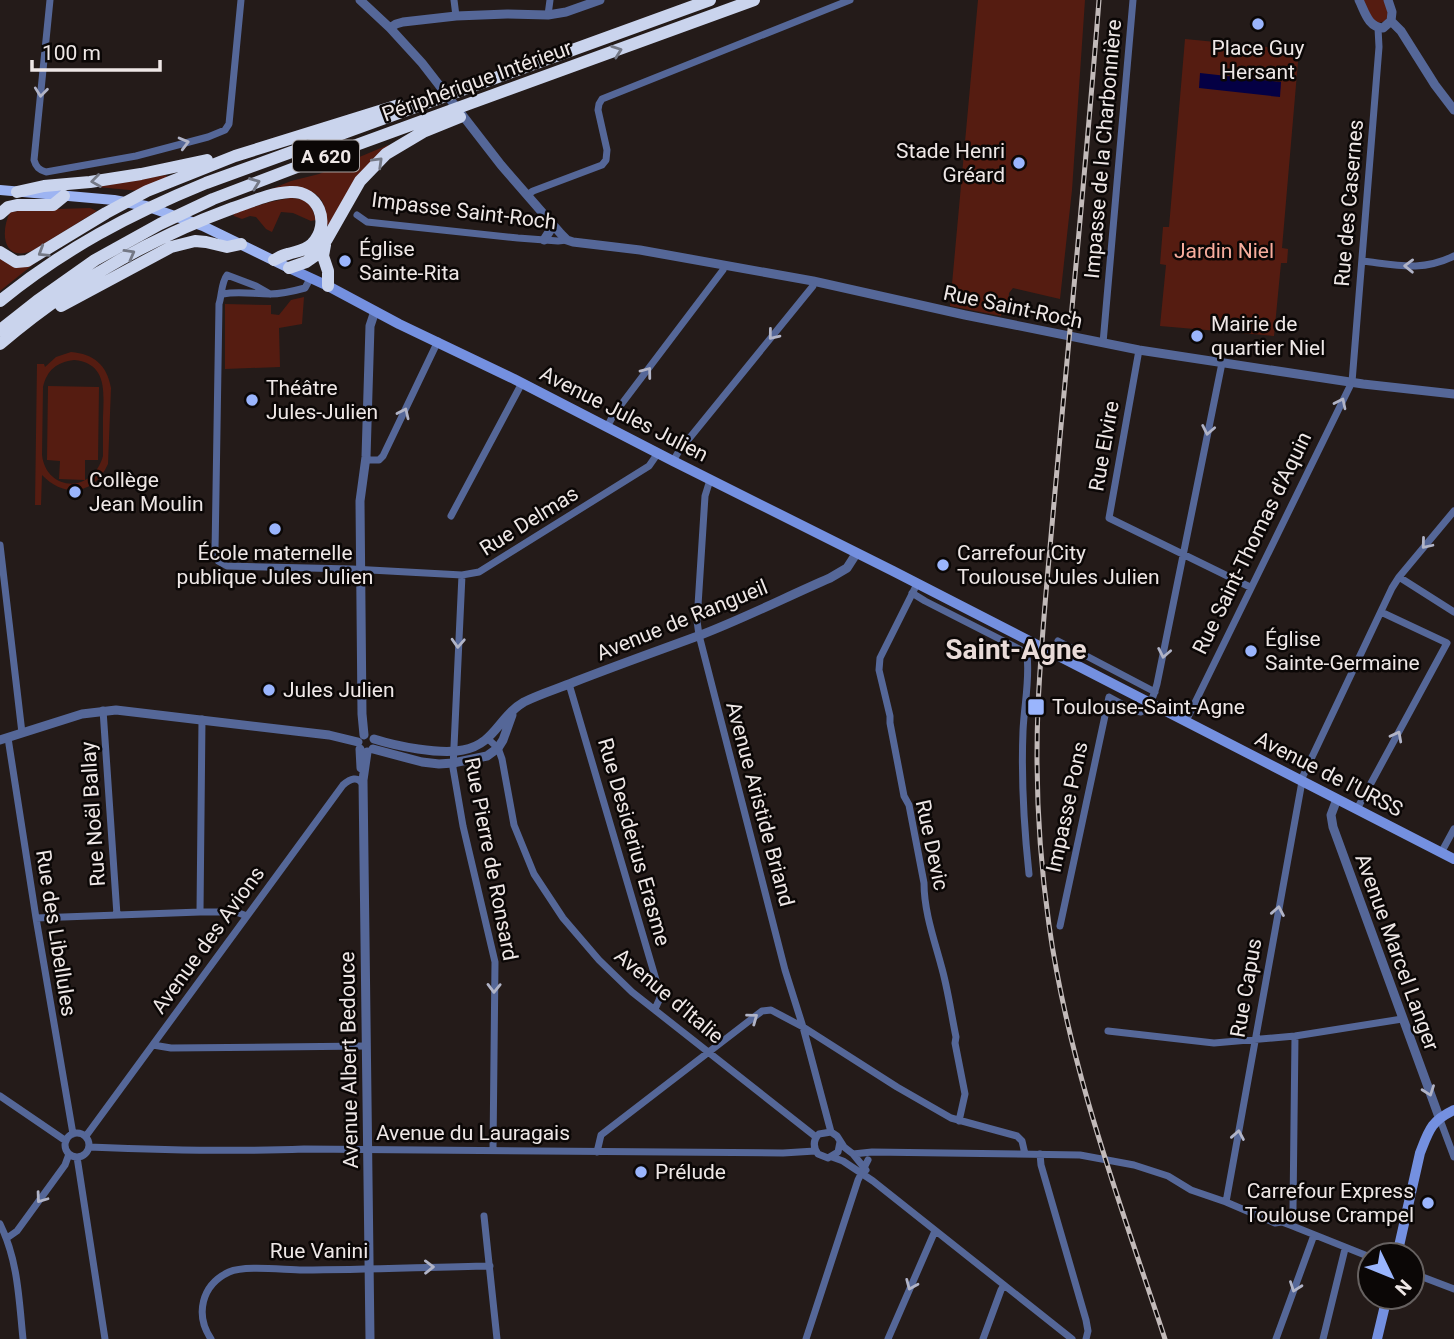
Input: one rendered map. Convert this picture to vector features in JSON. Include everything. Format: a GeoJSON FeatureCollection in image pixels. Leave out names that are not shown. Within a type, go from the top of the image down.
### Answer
{"type":"FeatureCollection","features":[{"type":"Feature","properties":{"kind":"highway","name":"A 620"},"geometry":{"type":"LineString","coordinates":[[0,301],[95,235],[151,205],[710,0]]}},
{"type":"Feature","properties":{"kind":"highway","name":"Périphérique Intérieur"},"geometry":{"type":"LineString","coordinates":[[6,332],[56,287],[95,260],[160,224],[213,199],[754,0]]}},
{"type":"Feature","properties":{"kind":"highway"},"geometry":{"type":"LineString","coordinates":[[289,268],[311,259],[327,239],[360,181],[375,163],[423,132],[471,113],[484,100]]}},
{"type":"Feature","properties":{"kind":"highway"},"geometry":{"type":"LineString","coordinates":[[0,252],[16,262],[27,261],[147,191],[235,156],[405,103],[423,104]]}},
{"type":"Feature","properties":{"kind":"highway"},"geometry":{"type":"LineString","coordinates":[[17,192],[141,174],[235,156]]}},
{"type":"Feature","properties":{"kind":"highway"},"geometry":{"type":"LineString","coordinates":[[0,344],[6,332],[85,281],[181,229],[282,192],[293,191],[310,197],[320,210],[321,227],[318,235],[309,247],[301,252],[290,253],[274,260]]}},
{"type":"Feature","properties":{"kind":"highway"},"geometry":{"type":"LineString","coordinates":[[0,214],[16,205],[54,205],[64,196]]}},
{"type":"Feature","properties":{"kind":"highway"},"geometry":{"type":"LineString","coordinates":[[327,239],[323,256],[328,271],[328,286]]}},
{"type":"Feature","properties":{"kind":"highway"},"geometry":{"type":"LineString","coordinates":[[6,332],[19,334],[82,294],[171,247],[195,241],[227,247],[241,244]]}},
{"type":"Feature","properties":{"kind":"main road","name":"Avenue Jules Julien"},"geometry":{"type":"LineString","coordinates":[[0,190],[114,200],[146,206],[203,226],[522,383],[856,554],[915,588],[1026,639]]}},
{"type":"Feature","properties":{"kind":"main road","name":"Avenue de l'URSS"},"geometry":{"type":"LineString","coordinates":[[1026,639],[1152,698],[1186,721],[1229,744],[1454,859]]}},
{"type":"Feature","properties":{"kind":"main road"},"geometry":{"type":"LineString","coordinates":[[1400,1241],[1420,1153],[1429,1132],[1439,1118],[1454,1110]]}},
{"type":"Feature","properties":{"kind":"main road"},"geometry":{"type":"LineString","coordinates":[[1377,1339],[1384,1311]]}},
{"type":"Feature","properties":{"kind":"street"},"geometry":{"type":"LineString","coordinates":[[50,0],[34,160],[36,167],[46,172],[136,156],[225,130],[229,124],[241,0]]}},
{"type":"Feature","properties":{"kind":"street"},"geometry":{"type":"LineString","coordinates":[[360,0],[390,28],[439,83],[527,195],[567,240]]}},
{"type":"Feature","properties":{"kind":"street"},"geometry":{"type":"LineString","coordinates":[[454,0],[456,16]]}},
{"type":"Feature","properties":{"kind":"street"},"geometry":{"type":"LineString","coordinates":[[548,15],[550,0]]}},
{"type":"Feature","properties":{"kind":"street"},"geometry":{"type":"LineString","coordinates":[[390,28],[403,22],[456,16],[548,15],[566,12],[600,0]]}},
{"type":"Feature","properties":{"kind":"street"},"geometry":{"type":"LineString","coordinates":[[527,195],[603,165],[607,150],[598,110],[602,99],[850,0]]}},
{"type":"Feature","properties":{"kind":"street","name":"Impasse de la Charbonnière"},"geometry":{"type":"LineString","coordinates":[[1103,343],[1133,0]]}},
{"type":"Feature","properties":{"kind":"street"},"geometry":{"type":"LineString","coordinates":[[1359,0],[1371,23],[1378,28],[1383,28],[1391,21],[1392,12],[1388,0]]}},
{"type":"Feature","properties":{"kind":"street"},"geometry":{"type":"LineString","coordinates":[[1391,21],[1454,110]]}},
{"type":"Feature","properties":{"kind":"street","name":"Rue des Casernes"},"geometry":{"type":"LineString","coordinates":[[1352,382],[1379,47],[1378,28]]}},
{"type":"Feature","properties":{"kind":"street","name":"Impasse Saint-Roch"},"geometry":{"type":"LineString","coordinates":[[357,215],[367,222],[567,240]]}},
{"type":"Feature","properties":{"kind":"street"},"geometry":{"type":"LineString","coordinates":[[544,240],[551,229],[551,222]]}},
{"type":"Feature","properties":{"kind":"street","name":"Rue Saint-Roch"},"geometry":{"type":"LineString","coordinates":[[567,240],[640,250],[813,281],[965,316],[1139,350],[1352,382],[1454,394]]}},
{"type":"Feature","properties":{"kind":"street"},"geometry":{"type":"LineString","coordinates":[[1362,261],[1409,267],[1428,265],[1454,256]]}},
{"type":"Feature","properties":{"kind":"street"},"geometry":{"type":"LineString","coordinates":[[607,427],[725,265]]}},
{"type":"Feature","properties":{"kind":"street"},"geometry":{"type":"LineString","coordinates":[[270,294],[227,275],[223,280],[223,294],[270,294],[305,288],[310,279]]}},
{"type":"Feature","properties":{"kind":"street"},"geometry":{"type":"LineString","coordinates":[[673,461],[813,286],[813,281]]}},
{"type":"Feature","properties":{"kind":"street","name":"Rue Delmas"},"geometry":{"type":"LineString","coordinates":[[223,294],[219,304],[217,359],[215,548],[218,561],[227,566],[462,575],[479,572],[649,467],[658,453]]}},
{"type":"Feature","properties":{"kind":"street","name":"Avenue Albert Bedouce"},"geometry":{"type":"LineString","coordinates":[[370,1339],[364,783],[366,744],[362,718],[360,501],[366,457],[370,326],[375,311]]}},
{"type":"Feature","properties":{"kind":"street"},"geometry":{"type":"LineString","coordinates":[[366,457],[369,460],[379,460],[383,456],[438,341]]}},
{"type":"Feature","properties":{"kind":"street","name":"Rue Elvire"},"geometry":{"type":"LineString","coordinates":[[1139,350],[1109,518],[1250,587]]}},
{"type":"Feature","properties":{"kind":"street"},"geometry":{"type":"LineString","coordinates":[[1152,698],[1159,677],[1222,363]]}},
{"type":"Feature","properties":{"kind":"street","name":"Rue Saint-Thomas d'Aquin"},"geometry":{"type":"LineString","coordinates":[[1186,721],[1352,382]]}},
{"type":"Feature","properties":{"kind":"street"},"geometry":{"type":"LineString","coordinates":[[451,516],[522,383]]}},
{"type":"Feature","properties":{"kind":"street","name":"Avenue Aristide Briand"},"geometry":{"type":"LineString","coordinates":[[710,480],[705,493],[697,621],[699,635],[785,970],[831,1132]]}},
{"type":"Feature","properties":{"kind":"street","name":"Rue Capus"},"geometry":{"type":"LineString","coordinates":[[1226,1202],[1302,780],[1399,577],[1454,511]]}},
{"type":"Feature","properties":{"kind":"street"},"geometry":{"type":"LineString","coordinates":[[0,545],[22,733]]}},
{"type":"Feature","properties":{"kind":"street","name":"Avenue de Rangueil"},"geometry":{"type":"LineString","coordinates":[[366,744],[385,743],[453,751],[472,748],[488,739],[502,721],[525,702],[699,635],[841,573],[856,554]]}},
{"type":"Feature","properties":{"kind":"street","name":"Rue Pierre de Ronsard"},"geometry":{"type":"LineString","coordinates":[[462,575],[453,764],[463,827],[495,962],[493,1150]]}},
{"type":"Feature","properties":{"kind":"street"},"geometry":{"type":"LineString","coordinates":[[1399,577],[1454,612]]}},
{"type":"Feature","properties":{"kind":"street","name":"Avenue Jules Julien"},"geometry":{"type":"LineString","coordinates":[[915,588],[925,601],[1027,655],[1023,774],[1024,827],[1029,874]]}},
{"type":"Feature","properties":{"kind":"street","name":"Rue Devic"},"geometry":{"type":"LineString","coordinates":[[915,588],[880,658],[879,670],[904,796],[909,805],[936,952],[941,964],[956,1037],[965,1094],[959,1121]]}},
{"type":"Feature","properties":{"kind":"street"},"geometry":{"type":"LineString","coordinates":[[1357,809],[1447,643],[1381,612]]}},
{"type":"Feature","properties":{"kind":"street","name":"Avenue de l'URSS"},"geometry":{"type":"LineString","coordinates":[[1058,641],[1152,698],[1147,708],[1141,712],[1109,697]]}},
{"type":"Feature","properties":{"kind":"street","name":"Rue Desiderius Erasme"},"geometry":{"type":"LineString","coordinates":[[569,684],[659,990],[660,999],[655,1009]]}},
{"type":"Feature","properties":{"kind":"street","name":"Impasse Pons"},"geometry":{"type":"LineString","coordinates":[[1060,926],[1109,697]]}},
{"type":"Feature","properties":{"kind":"street","name":"Rue Noël Ballay"},"geometry":{"type":"LineString","coordinates":[[103,710],[117,915]]}},
{"type":"Feature","properties":{"kind":"street","name":"Avenue de Rangueil"},"geometry":{"type":"LineString","coordinates":[[4,739],[82,713],[130,710],[329,735],[422,762],[439,764],[453,764],[487,756],[498,748]]}},
{"type":"Feature","properties":{"kind":"street"},"geometry":{"type":"LineString","coordinates":[[488,739],[498,748],[514,710]]}},
{"type":"Feature","properties":{"kind":"street"},"geometry":{"type":"LineString","coordinates":[[200,912],[202,719]]}},
{"type":"Feature","properties":{"kind":"street","name":"Rue des Libellules"},"geometry":{"type":"LineString","coordinates":[[4,739],[36,918],[69,1137]]}},
{"type":"Feature","properties":{"kind":"street","name":"Avenue d'Italie"},"geometry":{"type":"LineString","coordinates":[[498,748],[514,825],[538,880],[563,918],[599,960],[632,992],[816,1137]]}},
{"type":"Feature","properties":{"kind":"street","name":"Avenue des Avions"},"geometry":{"type":"LineString","coordinates":[[86,1136],[343,785],[349,779],[364,783]]}},
{"type":"Feature","properties":{"kind":"street","name":"Avenue Marcel Langer"},"geometry":{"type":"LineString","coordinates":[[1337,799],[1331,814],[1333,827],[1439,1118]]}},
{"type":"Feature","properties":{"kind":"street"},"geometry":{"type":"LineString","coordinates":[[1441,853],[1454,830]]}},
{"type":"Feature","properties":{"kind":"street"},"geometry":{"type":"LineString","coordinates":[[36,918],[200,912],[236,912],[247,916]]}},
{"type":"Feature","properties":{"kind":"street"},"geometry":{"type":"LineString","coordinates":[[597,1152],[601,1135],[761,1011],[771,1010],[941,1113],[959,1121],[1017,1136],[1022,1140],[1025,1154]]}},
{"type":"Feature","properties":{"kind":"street"},"geometry":{"type":"LineString","coordinates":[[1108,1031],[1214,1043],[1295,1036],[1402,1019]]}},
{"type":"Feature","properties":{"kind":"street"},"geometry":{"type":"LineString","coordinates":[[1290,1225],[1293,1209],[1295,1036]]}},
{"type":"Feature","properties":{"kind":"street"},"geometry":{"type":"LineString","coordinates":[[153,1045],[172,1048],[366,1046]]}},
{"type":"Feature","properties":{"kind":"street"},"geometry":{"type":"LineString","coordinates":[[0,1096],[69,1137]]}},
{"type":"Feature","properties":{"kind":"street"},"geometry":{"type":"LineString","coordinates":[[1439,1118],[1454,1157]]}},
{"type":"Feature","properties":{"kind":"street"},"geometry":{"type":"LineString","coordinates":[[864,1166],[851,1160],[821,1156],[815,1151],[816,1137],[823,1132],[831,1132],[837,1136],[844,1147],[864,1166],[873,1181],[1072,1339]]}},
{"type":"Feature","properties":{"kind":"street"},"geometry":{"type":"LineString","coordinates":[[7,1238],[17,1231],[73,1156],[86,1153],[89,1141],[86,1136],[79,1133],[69,1137]]}},
{"type":"Feature","properties":{"kind":"street"},"geometry":{"type":"LineString","coordinates":[[69,1137],[66,1148],[73,1156],[106,1339]]}},
{"type":"Feature","properties":{"kind":"street"},"geometry":{"type":"LineString","coordinates":[[832,1157],[838,1152],[840,1142]]}},
{"type":"Feature","properties":{"kind":"street","name":"Avenue du Lauragais"},"geometry":{"type":"LineString","coordinates":[[89,1147],[243,1151],[815,1151]]}},
{"type":"Feature","properties":{"kind":"street"},"geometry":{"type":"LineString","coordinates":[[806,1339],[864,1166],[874,1156],[887,1153]]}},
{"type":"Feature","properties":{"kind":"street"},"geometry":{"type":"LineString","coordinates":[[853,1154],[1080,1155],[1135,1165],[1168,1176],[1191,1190],[1275,1223],[1290,1225],[1356,1253]]}},
{"type":"Feature","properties":{"kind":"street"},"geometry":{"type":"LineString","coordinates":[[1040,1154],[1087,1335],[1077,1339]]}},
{"type":"Feature","properties":{"kind":"street"},"geometry":{"type":"LineString","coordinates":[[484,1216],[497,1339]]}},
{"type":"Feature","properties":{"kind":"street"},"geometry":{"type":"LineString","coordinates":[[0,1224],[7,1238],[16,1278],[23,1339]]}},
{"type":"Feature","properties":{"kind":"street"},"geometry":{"type":"LineString","coordinates":[[888,1339],[936,1231]]}},
{"type":"Feature","properties":{"kind":"street"},"geometry":{"type":"LineString","coordinates":[[1276,1339],[1314,1235]]}},
{"type":"Feature","properties":{"kind":"street"},"geometry":{"type":"LineString","coordinates":[[1323,1339],[1345,1249]]}},
{"type":"Feature","properties":{"kind":"street","name":"Rue Vanini"},"geometry":{"type":"LineString","coordinates":[[211,1339],[203,1322],[203,1301],[213,1284],[231,1271],[490,1266]]}},
{"type":"Feature","properties":{"kind":"street"},"geometry":{"type":"LineString","coordinates":[[1426,1278],[1454,1289]]}},
{"type":"Feature","properties":{"kind":"street"},"geometry":{"type":"LineString","coordinates":[[983,1339],[1004,1285]]}},
{"type":"Feature","properties":{"kind":"green space","name":"Stade Henri Gréard"},"geometry":{"type":"Polygon","coordinates":[[[978,0],[1085,0],[1072,190],[1060,299],[1013,288],[1009,293],[1008,310],[1002,309],[1001,316],[950,306],[978,0]]]}},
{"type":"Feature","properties":{"kind":"green space"},"geometry":{"type":"Polygon","coordinates":[[[1362,0],[1385,0],[1388,13],[1386,21],[1375,21],[1362,0]]]}},
{"type":"Feature","properties":{"kind":"green space","name":"Jardin Niel"},"geometry":{"type":"Polygon","coordinates":[[[1185,39],[1299,50],[1282,248],[1288,249],[1287,263],[1281,263],[1274,336],[1160,326],[1166,265],[1160,264],[1163,227],[1169,227],[1185,39]]]}},
{"type":"Feature","properties":{"kind":"green space"},"geometry":{"type":"Polygon","coordinates":[[[388,145],[329,225],[326,211],[317,195],[301,189],[269,190],[319,174],[388,145]]]}},
{"type":"Feature","properties":{"kind":"green space"},"geometry":{"type":"Polygon","coordinates":[[[166,175],[167,178],[140,191],[97,187],[166,175]]]}},
{"type":"Feature","properties":{"kind":"green space"},"geometry":{"type":"Polygon","coordinates":[[[290,198],[308,203],[316,220],[281,212],[272,232],[256,217],[242,219],[233,213],[270,202],[290,198]]]}},
{"type":"Feature","properties":{"kind":"green space"},"geometry":{"type":"Polygon","coordinates":[[[90,208],[97,211],[32,251],[15,252],[6,244],[5,228],[10,212],[90,208]]]}},
{"type":"Feature","properties":{"kind":"green space"},"geometry":{"type":"Polygon","coordinates":[[[0,258],[35,263],[0,291],[0,258]]]}},
{"type":"Feature","properties":{"kind":"green space"},"geometry":{"type":"Polygon","coordinates":[[[304,297],[302,324],[279,328],[280,367],[225,369],[225,304],[271,305],[271,314],[279,315],[291,300],[304,297]]]}},
{"type":"Feature","properties":{"kind":"green space"},"geometry":{"type":"Polygon","coordinates":[[[71,352],[86,355],[98,362],[106,373],[111,388],[108,464],[95,482],[79,490],[60,488],[42,475],[41,505],[35,505],[37,364],[44,364],[45,367],[56,357],[71,352]],[[74,360],[58,365],[47,376],[43,387],[42,455],[45,467],[52,476],[70,484],[89,477],[97,469],[103,456],[103,388],[98,372],[85,362],[74,360]]]}},
{"type":"Feature","properties":{"kind":"green space"},"geometry":{"type":"Polygon","coordinates":[[[48,386],[99,387],[98,460],[85,460],[85,480],[59,479],[60,461],[47,460],[48,386]]]}},
{"type":"Feature","properties":{"kind":"shaded area"},"geometry":{"type":"Polygon","coordinates":[[[1200,73],[1281,82],[1280,97],[1199,88],[1200,73]]]}},
{"type":"Feature","properties":{"kind":"railway"},"geometry":{"type":"LineString","coordinates":[[1099,0],[1039,682],[1039,817],[1049,925],[1069,1030],[1114,1186],[1165,1339]]}},
{"type":"Feature","properties":{"kind":"place","name":"Place Guy Hersant"},"geometry":{"type":"Point","coordinates":[1258,24]}},
{"type":"Feature","properties":{"kind":"place","name":"Stade Henri Gréard"},"geometry":{"type":"Point","coordinates":[1019,163]}},
{"type":"Feature","properties":{"kind":"place","name":"Église Sainte-Rita"},"geometry":{"type":"Point","coordinates":[345,261]}},
{"type":"Feature","properties":{"kind":"place","name":"Mairie de quartier Niel"},"geometry":{"type":"Point","coordinates":[1197,336]}},
{"type":"Feature","properties":{"kind":"place","name":"Théâtre Jules-Julien"},"geometry":{"type":"Point","coordinates":[252,400]}},
{"type":"Feature","properties":{"kind":"place","name":"Collège Jean Moulin"},"geometry":{"type":"Point","coordinates":[75,492]}},
{"type":"Feature","properties":{"kind":"place","name":"École maternelle publique Jules Julien"},"geometry":{"type":"Point","coordinates":[275,529]}},
{"type":"Feature","properties":{"kind":"place","name":"Carrefour City Toulouse Jules Julien"},"geometry":{"type":"Point","coordinates":[943,565]}},
{"type":"Feature","properties":{"kind":"place","name":"Église Sainte-Germaine"},"geometry":{"type":"Point","coordinates":[1251,651]}},
{"type":"Feature","properties":{"kind":"place","name":"Jules Julien"},"geometry":{"type":"Point","coordinates":[269,690]}},
{"type":"Feature","properties":{"kind":"place","name":"Toulouse-Saint-Agne"},"geometry":{"type":"Point","coordinates":[1036,707]}},
{"type":"Feature","properties":{"kind":"place","name":"Prélude"},"geometry":{"type":"Point","coordinates":[641,1172]}},
{"type":"Feature","properties":{"kind":"place","name":"Carrefour Express Toulouse Crampel"},"geometry":{"type":"Point","coordinates":[1428,1203]}},
{"type":"Feature","properties":{"kind":"district","name":"Saint-Agne"},"geometry":{"type":"Point","coordinates":[1016,649]}}]}
